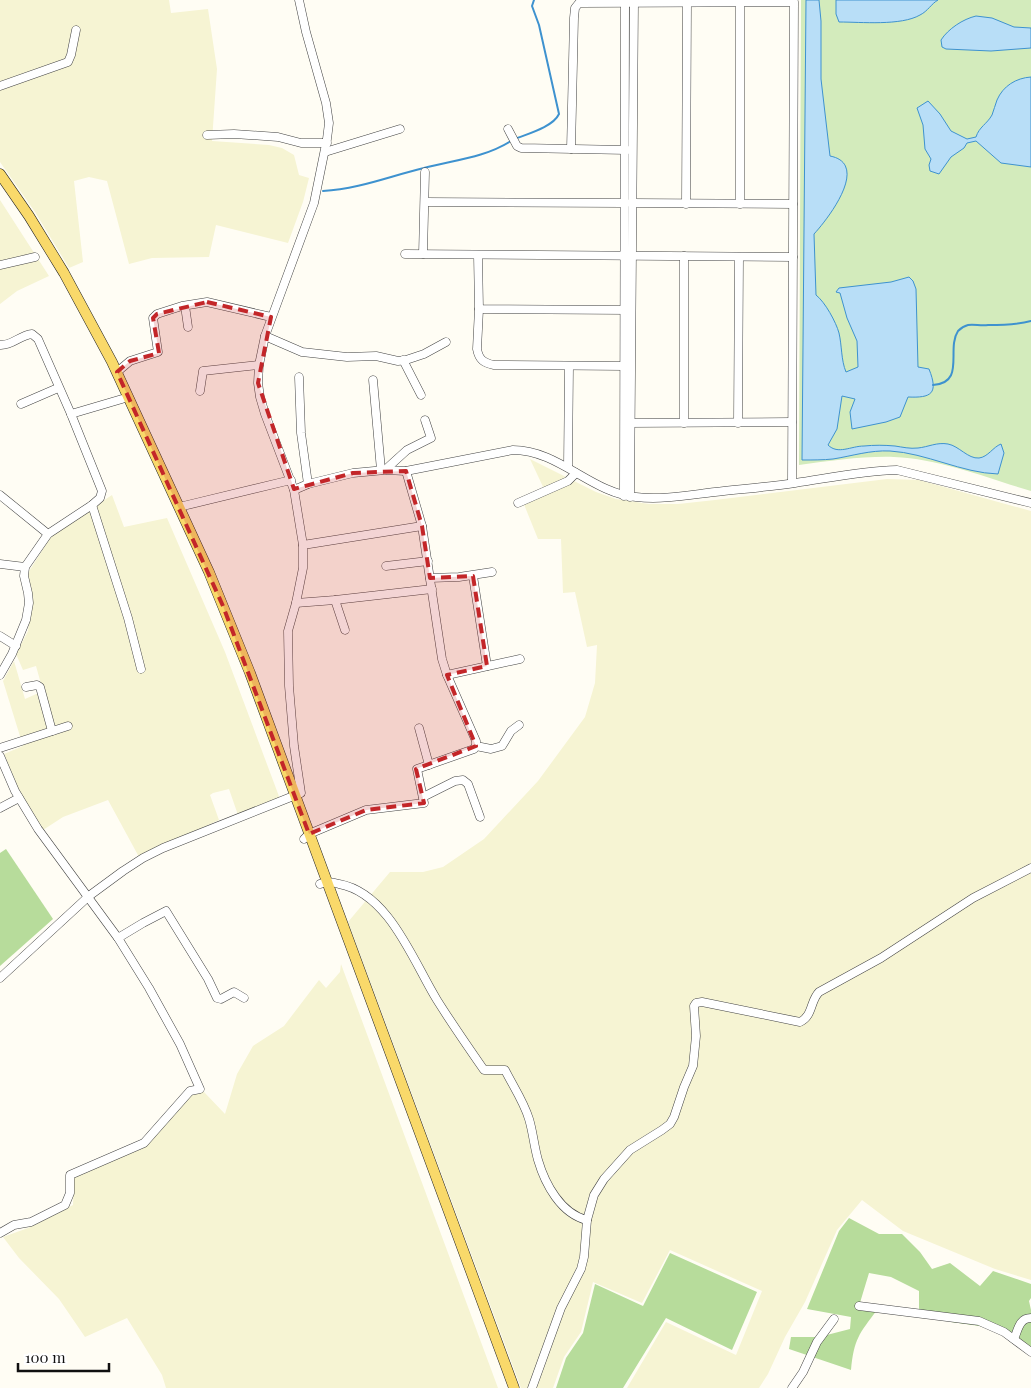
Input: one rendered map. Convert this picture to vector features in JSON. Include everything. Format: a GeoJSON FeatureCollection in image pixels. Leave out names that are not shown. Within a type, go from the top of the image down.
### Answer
{"type":"FeatureCollection","features":[{"type":"Feature","properties":{"kind":"main road"},"geometry":{"type":"LineString","coordinates":[[0,174],[29,216],[64,273],[116,372],[179,507],[237,639],[306,836],[514,1388]]}},
{"type":"Feature","properties":{"kind":"main road"},"geometry":{"type":"LineString","coordinates":[[0,186],[58,277],[91,335],[122,399],[216,608],[292,797]]}},
{"type":"Feature","properties":{"kind":"main road"},"geometry":{"type":"LineString","coordinates":[[324,883],[507,1388]]}},
{"type":"Feature","properties":{"kind":"street"},"geometry":{"type":"LineString","coordinates":[[0,978],[89,896],[123,871],[150,855],[301,793],[294,746],[289,686],[288,631],[296,603],[302,568],[303,546],[294,490],[260,397],[258,383],[259,365],[265,336],[314,203],[327,142],[329,123],[326,103],[299,0]]}},
{"type":"Feature","properties":{"kind":"street"},"geometry":{"type":"LineString","coordinates":[[571,149],[574,18],[577,2],[794,2],[792,483]]}},
{"type":"Feature","properties":{"kind":"street"},"geometry":{"type":"LineString","coordinates":[[627,496],[630,2]]}},
{"type":"Feature","properties":{"kind":"street"},"geometry":{"type":"LineString","coordinates":[[686,204],[687,2]]}},
{"type":"Feature","properties":{"kind":"street"},"geometry":{"type":"LineString","coordinates":[[740,2],[740,204]]}},
{"type":"Feature","properties":{"kind":"street"},"geometry":{"type":"LineString","coordinates":[[0,86],[70,61],[76,30]]}},
{"type":"Feature","properties":{"kind":"street"},"geometry":{"type":"LineString","coordinates":[[325,152],[400,129]]}},
{"type":"Feature","properties":{"kind":"street"},"geometry":{"type":"LineString","coordinates":[[207,135],[234,134],[278,137],[301,143],[327,142]]}},
{"type":"Feature","properties":{"kind":"street"},"geometry":{"type":"LineString","coordinates":[[511,136],[517,146],[521,148],[628,150]]}},
{"type":"Feature","properties":{"kind":"street"},"geometry":{"type":"LineString","coordinates":[[423,254],[426,172]]}},
{"type":"Feature","properties":{"kind":"street"},"geometry":{"type":"LineString","coordinates":[[425,202],[793,204]]}},
{"type":"Feature","properties":{"kind":"street"},"geometry":{"type":"LineString","coordinates":[[406,254],[793,257]]}},
{"type":"Feature","properties":{"kind":"street"},"geometry":{"type":"LineString","coordinates":[[478,255],[479,309],[477,349],[480,360],[494,366],[624,366]]}},
{"type":"Feature","properties":{"kind":"street"},"geometry":{"type":"LineString","coordinates":[[684,256],[684,423]]}},
{"type":"Feature","properties":{"kind":"street"},"geometry":{"type":"LineString","coordinates":[[0,265],[35,257]]}},
{"type":"Feature","properties":{"kind":"street"},"geometry":{"type":"LineString","coordinates":[[738,423],[739,257]]}},
{"type":"Feature","properties":{"kind":"street"},"geometry":{"type":"LineString","coordinates":[[116,372],[130,362],[156,354],[158,349],[153,318],[157,314],[185,306],[212,302],[271,317]]}},
{"type":"Feature","properties":{"kind":"street"},"geometry":{"type":"LineString","coordinates":[[185,306],[188,326]]}},
{"type":"Feature","properties":{"kind":"street"},"geometry":{"type":"LineString","coordinates":[[479,309],[627,310]]}},
{"type":"Feature","properties":{"kind":"street"},"geometry":{"type":"LineString","coordinates":[[627,310],[624,366],[627,423]]}},
{"type":"Feature","properties":{"kind":"street"},"geometry":{"type":"LineString","coordinates":[[0,345],[6,345],[25,335],[32,334],[35,336],[71,414],[102,491],[100,498],[92,505],[48,534],[24,567],[24,580],[28,593],[28,612],[23,631],[0,675]]}},
{"type":"Feature","properties":{"kind":"street"},"geometry":{"type":"LineString","coordinates":[[265,336],[302,352],[347,357],[376,356],[403,360],[424,354],[446,342]]}},
{"type":"Feature","properties":{"kind":"street"},"geometry":{"type":"LineString","coordinates":[[403,360],[421,395]]}},
{"type":"Feature","properties":{"kind":"street"},"geometry":{"type":"LineString","coordinates":[[200,391],[203,371],[259,365]]}},
{"type":"Feature","properties":{"kind":"street"},"geometry":{"type":"LineString","coordinates":[[568,467],[569,366]]}},
{"type":"Feature","properties":{"kind":"street"},"geometry":{"type":"LineString","coordinates":[[299,377],[301,434],[308,484]]}},
{"type":"Feature","properties":{"kind":"street"},"geometry":{"type":"LineString","coordinates":[[373,380],[383,470]]}},
{"type":"Feature","properties":{"kind":"street"},"geometry":{"type":"LineString","coordinates":[[21,404],[58,388]]}},
{"type":"Feature","properties":{"kind":"street"},"geometry":{"type":"LineString","coordinates":[[71,414],[122,399]]}},
{"type":"Feature","properties":{"kind":"street"},"geometry":{"type":"LineString","coordinates":[[383,470],[407,450],[430,438],[425,420]]}},
{"type":"Feature","properties":{"kind":"street"},"geometry":{"type":"LineString","coordinates":[[627,423],[792,422]]}},
{"type":"Feature","properties":{"kind":"street"},"geometry":{"type":"LineString","coordinates":[[294,490],[308,484],[353,473],[383,470],[406,471],[513,450],[525,450],[568,467],[600,486],[627,496],[650,498],[679,496],[792,483],[878,470],[897,470],[936,478],[1031,503]]}},
{"type":"Feature","properties":{"kind":"street"},"geometry":{"type":"LineString","coordinates":[[406,471],[422,526],[440,650],[447,675],[476,741],[476,746]]}},
{"type":"Feature","properties":{"kind":"street"},"geometry":{"type":"LineString","coordinates":[[518,504],[563,484],[576,473]]}},
{"type":"Feature","properties":{"kind":"street"},"geometry":{"type":"LineString","coordinates":[[179,507],[291,480]]}},
{"type":"Feature","properties":{"kind":"street"},"geometry":{"type":"LineString","coordinates":[[0,495],[48,534]]}},
{"type":"Feature","properties":{"kind":"street"},"geometry":{"type":"LineString","coordinates":[[92,505],[128,618],[141,669]]}},
{"type":"Feature","properties":{"kind":"street"},"geometry":{"type":"LineString","coordinates":[[303,546],[422,526]]}},
{"type":"Feature","properties":{"kind":"street"},"geometry":{"type":"LineString","coordinates":[[386,566],[428,561]]}},
{"type":"Feature","properties":{"kind":"street"},"geometry":{"type":"LineString","coordinates":[[0,564],[24,567]]}},
{"type":"Feature","properties":{"kind":"street"},"geometry":{"type":"LineString","coordinates":[[430,578],[472,576],[492,572]]}},
{"type":"Feature","properties":{"kind":"street"},"geometry":{"type":"LineString","coordinates":[[472,576],[488,666]]}},
{"type":"Feature","properties":{"kind":"street"},"geometry":{"type":"LineString","coordinates":[[296,603],[432,589]]}},
{"type":"Feature","properties":{"kind":"street"},"geometry":{"type":"LineString","coordinates":[[335,600],[345,630]]}},
{"type":"Feature","properties":{"kind":"street"},"geometry":{"type":"LineString","coordinates":[[0,636],[16,646]]}},
{"type":"Feature","properties":{"kind":"street"},"geometry":{"type":"LineString","coordinates":[[447,675],[520,659]]}},
{"type":"Feature","properties":{"kind":"street"},"geometry":{"type":"LineString","coordinates":[[26,687],[35,685],[40,687],[52,731]]}},
{"type":"Feature","properties":{"kind":"street"},"geometry":{"type":"LineString","coordinates":[[476,746],[491,750],[502,746],[511,731],[519,725]]}},
{"type":"Feature","properties":{"kind":"street"},"geometry":{"type":"LineString","coordinates":[[0,748],[68,726]]}},
{"type":"Feature","properties":{"kind":"street"},"geometry":{"type":"LineString","coordinates":[[420,728],[429,765]]}},
{"type":"Feature","properties":{"kind":"street"},"geometry":{"type":"LineString","coordinates":[[306,836],[366,810],[424,803],[417,769],[474,749],[476,746]]}},
{"type":"Feature","properties":{"kind":"street"},"geometry":{"type":"LineString","coordinates":[[0,756],[20,798],[38,829],[118,938],[180,1044],[200,1089],[190,1091],[144,1143],[70,1175],[70,1193],[65,1205],[32,1222],[14,1225],[0,1233]]}},
{"type":"Feature","properties":{"kind":"street"},"geometry":{"type":"LineString","coordinates":[[424,797],[455,780],[463,780],[468,784],[480,817]]}},
{"type":"Feature","properties":{"kind":"street"},"geometry":{"type":"LineString","coordinates":[[0,808],[20,798]]}},
{"type":"Feature","properties":{"kind":"street"},"geometry":{"type":"LineString","coordinates":[[532,1388],[558,1315],[581,1269],[584,1257],[587,1220],[594,1195],[604,1179],[630,1150],[670,1124],[674,1117],[693,1066],[696,1036],[694,1006],[696,1003],[702,1002],[800,1022],[806,1019],[819,992],[881,958],[976,897],[1031,868]]}},
{"type":"Feature","properties":{"kind":"street"},"geometry":{"type":"LineString","coordinates":[[324,883],[348,886],[360,891],[393,924],[437,1000],[484,1070],[505,1070],[528,1117],[538,1160],[548,1185],[562,1204],[576,1216],[587,1220]]}},
{"type":"Feature","properties":{"kind":"street"},"geometry":{"type":"LineString","coordinates":[[118,938],[166,911],[219,1000],[234,992],[244,998]]}},
{"type":"Feature","properties":{"kind":"street"},"geometry":{"type":"LineString","coordinates":[[859,1306],[979,1321],[1004,1332],[1031,1352]]}},
{"type":"Feature","properties":{"kind":"street"},"geometry":{"type":"LineString","coordinates":[[1014,1339],[1023,1320],[1031,1318]]}},
{"type":"Feature","properties":{"kind":"street"},"geometry":{"type":"LineString","coordinates":[[792,1388],[803,1372],[817,1342],[834,1319]]}},
{"type":"Feature","properties":{"kind":"highlighted area"},"geometry":{"type":"Polygon","coordinates":[[[207,302],[271,317],[258,383],[294,489],[353,473],[406,471],[422,526],[430,578],[473,576],[487,666],[447,675],[476,746],[416,769],[424,803],[366,810],[309,834],[223,606],[117,372],[130,361],[159,353],[153,318],[157,314],[207,302]]]}},
{"type":"Feature","properties":{"kind":"shaded area"},"geometry":{"type":"Polygon","coordinates":[[[0,0],[169,0],[171,13],[208,9],[217,69],[212,141],[269,145],[282,148],[294,155],[299,175],[309,178],[303,202],[288,243],[216,225],[209,257],[152,258],[129,264],[107,181],[89,177],[74,181],[83,262],[69,268],[35,212],[0,162],[0,0]]]}},
{"type":"Feature","properties":{"kind":"shaded area"},"geometry":{"type":"Polygon","coordinates":[[[0,200],[49,276],[17,291],[0,304],[0,200]]]}},
{"type":"Feature","properties":{"kind":"shaded area"},"geometry":{"type":"Polygon","coordinates":[[[530,459],[596,492],[616,499],[649,504],[678,504],[887,479],[919,480],[1031,511],[1031,1280],[995,1269],[903,1231],[862,1200],[837,1230],[805,1302],[759,1388],[627,1388],[666,1322],[736,1355],[762,1291],[670,1250],[642,1303],[593,1282],[581,1332],[564,1357],[553,1388],[521,1388],[348,922],[390,872],[423,872],[443,867],[484,839],[538,781],[585,717],[595,683],[597,645],[587,647],[575,592],[563,593],[561,539],[538,539],[521,497],[545,491],[530,459]]]}},
{"type":"Feature","properties":{"kind":"shaded area"},"geometry":{"type":"Polygon","coordinates":[[[112,495],[124,527],[167,518],[225,652],[280,799],[238,815],[229,789],[213,793],[210,795],[219,820],[139,857],[108,800],[63,817],[43,830],[20,792],[4,754],[23,746],[3,681],[14,661],[25,699],[43,691],[36,666],[23,670],[16,654],[28,631],[32,595],[26,576],[52,535],[112,495]]]}},
{"type":"Feature","properties":{"kind":"shaded area"},"geometry":{"type":"Polygon","coordinates":[[[341,964],[498,1388],[166,1388],[162,1375],[127,1318],[85,1337],[59,1299],[19,1258],[3,1237],[28,1228],[73,1205],[74,1177],[145,1146],[192,1094],[204,1092],[225,1114],[237,1074],[253,1046],[284,1026],[319,980],[326,988],[340,972],[341,964]]]}},
{"type":"Feature","properties":{"kind":"green space"},"geometry":{"type":"Polygon","coordinates":[[[801,0],[1031,0],[1031,491],[946,465],[912,459],[870,457],[799,465],[801,0]]]}},
{"type":"Feature","properties":{"kind":"green space"},"geometry":{"type":"Polygon","coordinates":[[[6,849],[53,919],[0,966],[0,853],[6,849]]]}},
{"type":"Feature","properties":{"kind":"green space"},"geometry":{"type":"Polygon","coordinates":[[[849,1218],[879,1234],[902,1234],[920,1252],[932,1269],[950,1263],[980,1286],[993,1271],[1031,1284],[1031,1298],[1029,1301],[1031,1310],[1031,1347],[1007,1330],[951,1322],[919,1309],[919,1291],[891,1277],[869,1273],[859,1306],[877,1310],[858,1337],[851,1370],[789,1349],[791,1337],[819,1337],[850,1329],[851,1317],[807,1309],[839,1231],[849,1218]]]}},
{"type":"Feature","properties":{"kind":"green space"},"geometry":{"type":"Polygon","coordinates":[[[670,1253],[757,1292],[732,1350],[666,1318],[623,1388],[556,1388],[566,1358],[583,1333],[595,1284],[643,1306],[670,1253]]]}},
{"type":"Feature","properties":{"kind":"water"},"geometry":{"type":"Polygon","coordinates":[[[806,0],[819,0],[821,79],[830,156],[842,161],[847,170],[846,181],[836,205],[814,234],[816,295],[826,307],[838,328],[846,372],[858,367],[857,341],[847,318],[840,293],[836,292],[839,288],[891,282],[909,277],[916,289],[918,367],[929,369],[933,384],[931,393],[922,397],[908,397],[900,417],[852,429],[850,412],[855,399],[842,396],[837,429],[828,445],[840,450],[875,445],[915,448],[948,444],[971,457],[979,458],[985,456],[1001,444],[1004,453],[998,474],[984,473],[917,455],[890,451],[868,452],[833,459],[802,460],[806,0]]]}},
{"type":"Feature","properties":{"kind":"water"},"geometry":{"type":"Polygon","coordinates":[[[836,0],[938,0],[923,13],[912,18],[902,21],[869,23],[839,22],[836,14],[836,0]]]}},
{"type":"Feature","properties":{"kind":"water"},"geometry":{"type":"Polygon","coordinates":[[[976,16],[992,18],[1014,27],[1031,28],[1031,48],[991,51],[946,49],[942,47],[941,40],[952,28],[976,16]]]}},
{"type":"Feature","properties":{"kind":"water"},"geometry":{"type":"Polygon","coordinates":[[[1031,77],[1031,167],[1001,163],[976,141],[967,143],[964,148],[951,157],[939,174],[930,171],[931,159],[925,149],[923,125],[917,108],[928,101],[940,114],[951,131],[967,139],[976,137],[992,115],[997,100],[1006,87],[1020,79],[1031,77]]]}},
{"type":"Feature","properties":{"kind":"waterway"},"geometry":{"type":"LineString","coordinates":[[515,139],[546,126],[556,119],[559,114],[539,25],[532,6],[534,0]]}},
{"type":"Feature","properties":{"kind":"waterway"},"geometry":{"type":"LineString","coordinates":[[323,191],[362,185],[469,158],[501,147],[511,141]]}},
{"type":"Feature","properties":{"kind":"waterway"},"geometry":{"type":"LineString","coordinates":[[933,385],[943,383],[949,378],[952,372],[955,338],[958,331],[963,327],[967,325],[1010,324],[1031,321]]}}]}
